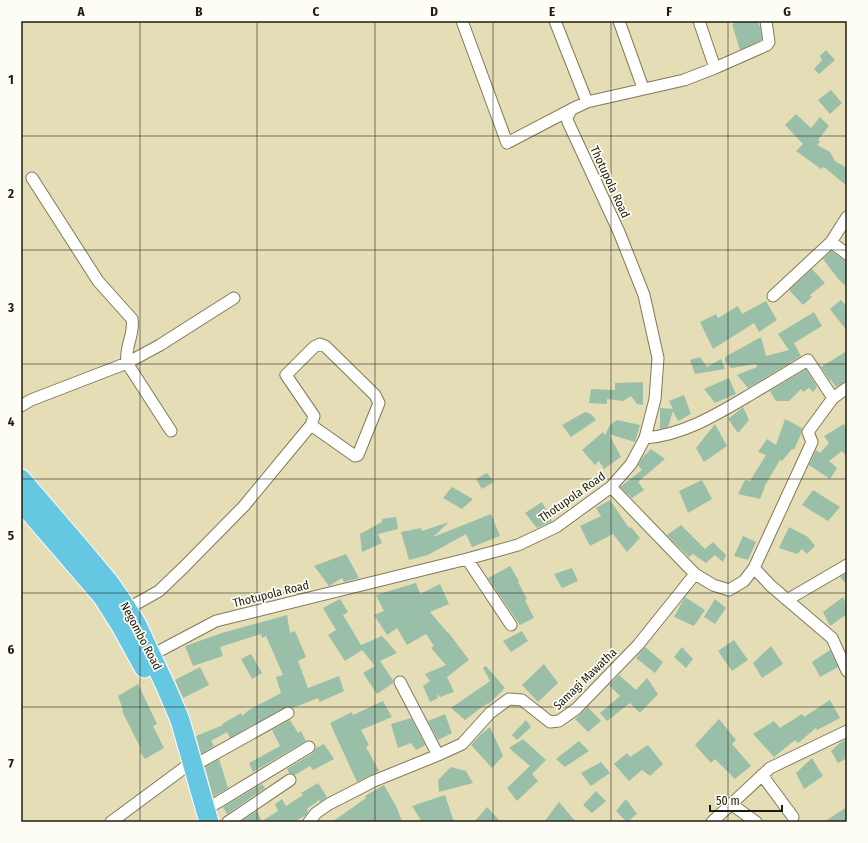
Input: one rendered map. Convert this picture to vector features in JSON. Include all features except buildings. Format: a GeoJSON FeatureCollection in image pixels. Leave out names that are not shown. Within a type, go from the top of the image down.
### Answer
{"type":"FeatureCollection","features":[{"type":"Feature","properties":{"kind":"highway","name":"Negombo Road"},"geometry":{"type":"LineString","coordinates":[[21,479],[82,550],[120,598],[136,623],[156,694],[168,726],[189,766],[204,818]]}},
{"type":"Feature","properties":{"kind":"highway","name":"Negombo Road"},"geometry":{"type":"LineString","coordinates":[[21,502],[102,596],[121,626],[146,658]]}},
{"type":"Feature","properties":{"kind":"street"},"geometry":{"type":"LineString","coordinates":[[462,21],[507,143],[587,102],[643,88],[684,80],[767,45],[769,42],[766,21]]}},
{"type":"Feature","properties":{"kind":"street"},"geometry":{"type":"LineString","coordinates":[[555,21],[587,102]]}},
{"type":"Feature","properties":{"kind":"street"},"geometry":{"type":"LineString","coordinates":[[619,21],[643,88]]}},
{"type":"Feature","properties":{"kind":"street"},"geometry":{"type":"LineString","coordinates":[[699,21],[715,68]]}},
{"type":"Feature","properties":{"kind":"street","name":"Thotupola Road"},"geometry":{"type":"LineString","coordinates":[[146,658],[216,621],[518,545],[556,527],[612,487],[631,464],[645,438],[656,398],[658,358],[644,295],[620,232],[568,122],[567,117],[572,109]]}},
{"type":"Feature","properties":{"kind":"street"},"geometry":{"type":"LineString","coordinates":[[32,178],[98,281],[132,319],[133,326],[126,357],[127,363],[171,431]]}},
{"type":"Feature","properties":{"kind":"street"},"geometry":{"type":"LineString","coordinates":[[773,296],[831,242],[847,218]]}},
{"type":"Feature","properties":{"kind":"street"},"geometry":{"type":"LineString","coordinates":[[831,242],[847,254]]}},
{"type":"Feature","properties":{"kind":"street"},"geometry":{"type":"LineString","coordinates":[[21,406],[31,400],[127,363],[160,346],[234,298]]}},
{"type":"Feature","properties":{"kind":"street"},"geometry":{"type":"LineString","coordinates":[[127,609],[159,591],[184,568],[244,506],[311,426],[314,416],[286,375],[314,346],[320,344],[325,346],[375,395],[379,403],[358,455],[355,456],[311,426]]}},
{"type":"Feature","properties":{"kind":"street"},"geometry":{"type":"LineString","coordinates":[[645,438],[659,437],[689,428],[718,414],[808,360],[833,398]]}},
{"type":"Feature","properties":{"kind":"street"},"geometry":{"type":"LineString","coordinates":[[612,487],[695,574],[713,585],[729,590],[744,581],[754,568],[812,442],[808,432],[833,398],[847,388]]}},
{"type":"Feature","properties":{"kind":"street"},"geometry":{"type":"LineString","coordinates":[[467,559],[512,625]]}},
{"type":"Feature","properties":{"kind":"street"},"geometry":{"type":"LineString","coordinates":[[787,600],[847,565]]}},
{"type":"Feature","properties":{"kind":"street"},"geometry":{"type":"LineString","coordinates":[[754,568],[771,586],[832,638],[847,671]]}},
{"type":"Feature","properties":{"kind":"street","name":"Samagi Mawatha"},"geometry":{"type":"LineString","coordinates":[[309,822],[316,813],[329,804],[374,781],[462,744],[490,713],[509,699],[522,700],[550,722],[559,721],[576,709],[638,645],[695,574]]}},
{"type":"Feature","properties":{"kind":"street"},"geometry":{"type":"LineString","coordinates":[[400,682],[438,755]]}},
{"type":"Feature","properties":{"kind":"street"},"geometry":{"type":"LineString","coordinates":[[111,822],[189,766],[288,712]]}},
{"type":"Feature","properties":{"kind":"street"},"geometry":{"type":"LineString","coordinates":[[712,822],[770,768],[847,731]]}},
{"type":"Feature","properties":{"kind":"street"},"geometry":{"type":"LineString","coordinates":[[204,818],[309,747]]}},
{"type":"Feature","properties":{"kind":"street"},"geometry":{"type":"LineString","coordinates":[[762,775],[793,817]]}},
{"type":"Feature","properties":{"kind":"street"},"geometry":{"type":"LineString","coordinates":[[228,822],[290,780]]}},
{"type":"Feature","properties":{"kind":"street"},"geometry":{"type":"LineString","coordinates":[[731,804],[756,822]]}}]}
